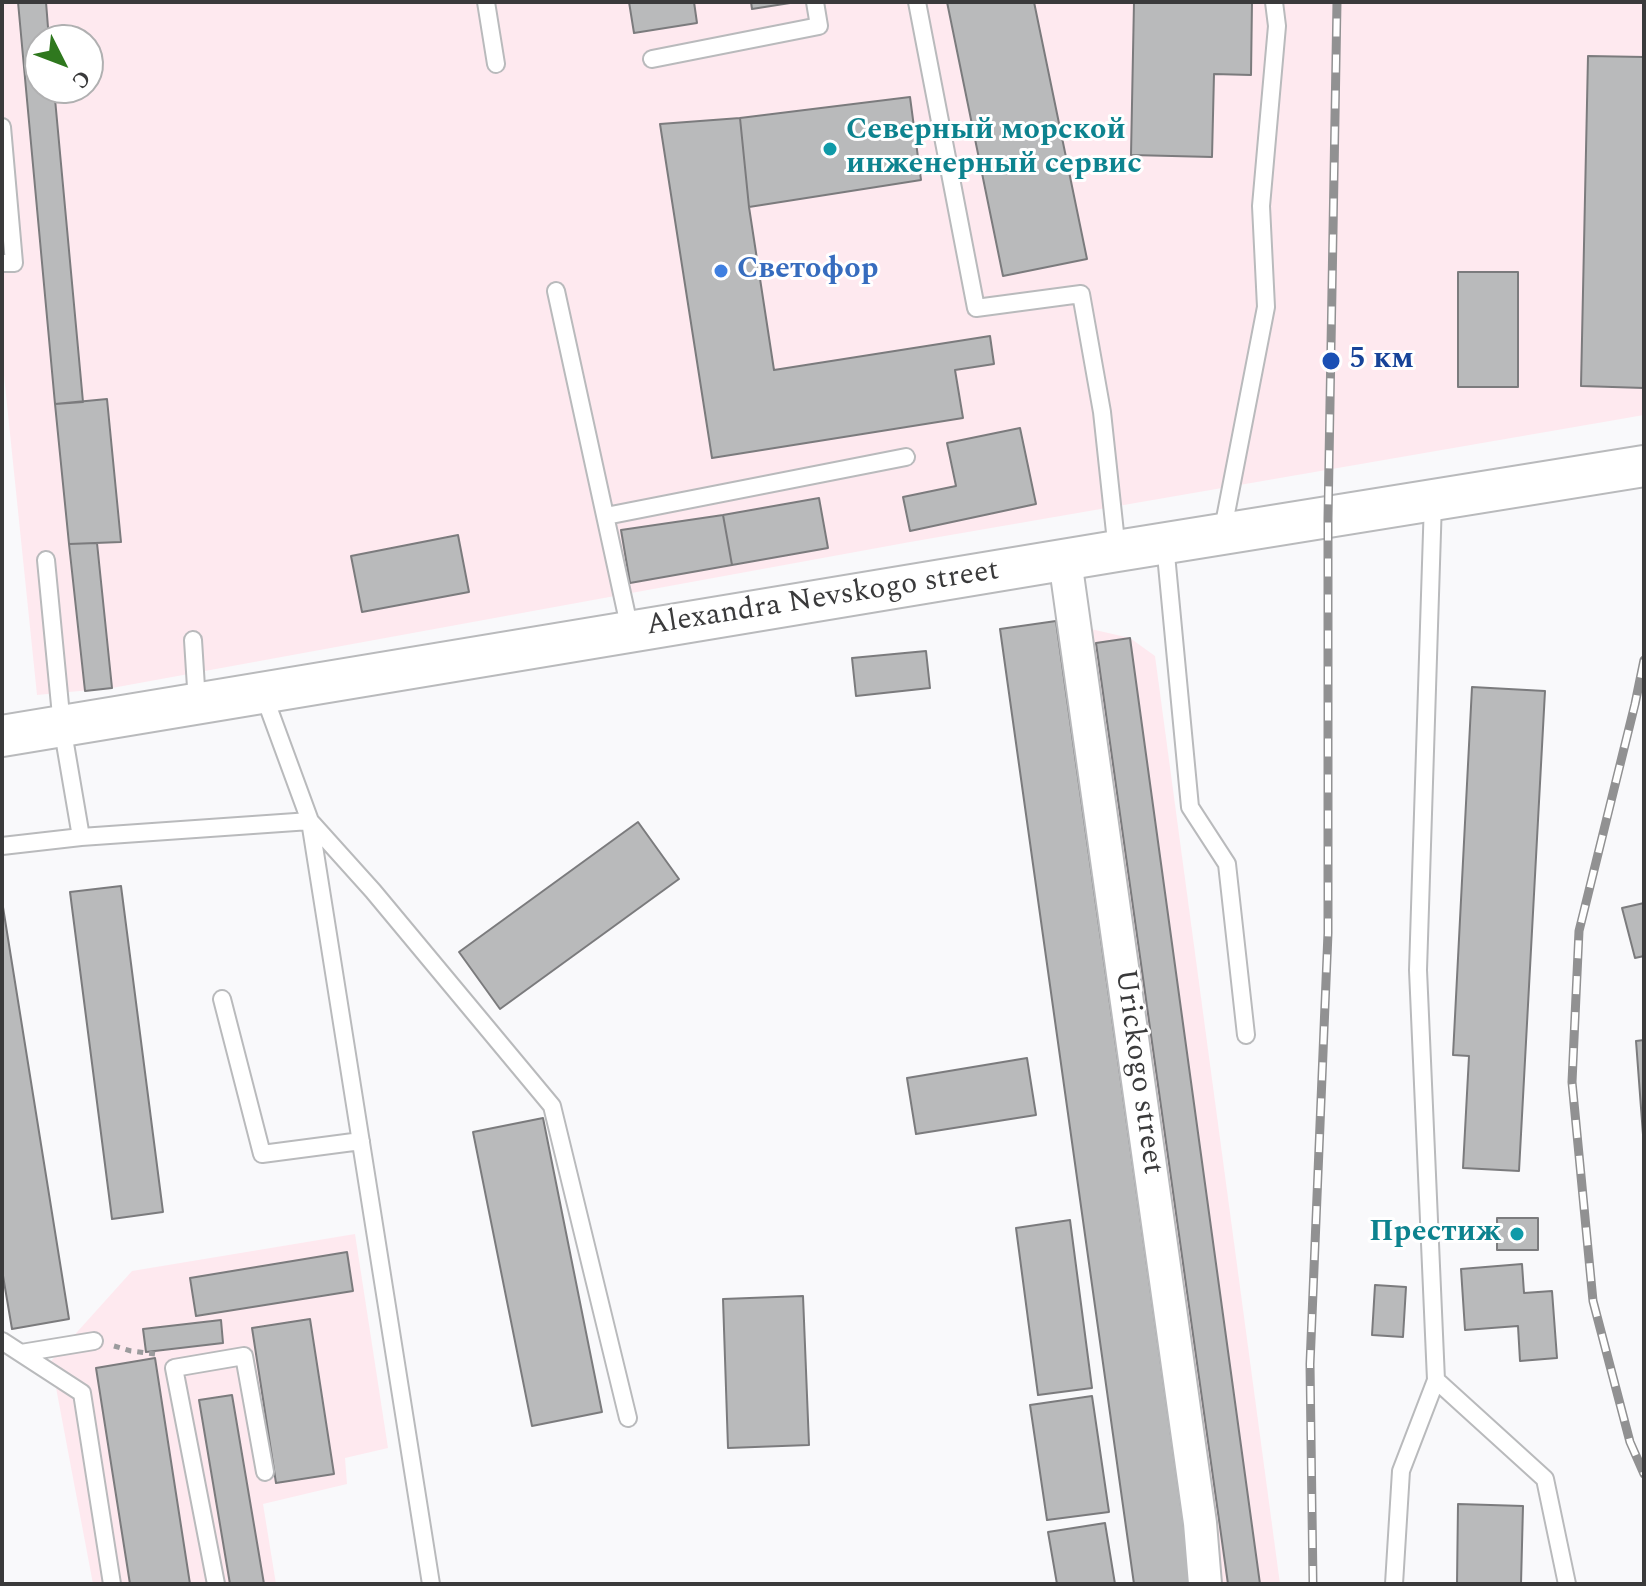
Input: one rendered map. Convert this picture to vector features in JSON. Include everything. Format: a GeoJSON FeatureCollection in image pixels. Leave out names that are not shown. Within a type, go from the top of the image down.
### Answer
{"type":"FeatureCollection","features":[{"type":"Feature","properties":{"kind":"street","name":"Alexandra Nevskogo street"},"geometry":{"type":"LineString","coordinates":[[2,736],[1644,466]]}},
{"type":"Feature","properties":{"kind":"street","name":"Urickogo street"},"geometry":{"type":"LineString","coordinates":[[1065,560],[1200,1523],[1205,1584]]}},
{"type":"Feature","properties":{"kind":"lane"},"geometry":{"type":"LineString","coordinates":[[486,2],[496,64]]}},
{"type":"Feature","properties":{"kind":"lane"},"geometry":{"type":"LineString","coordinates":[[652,59],[819,26],[815,2]]}},
{"type":"Feature","properties":{"kind":"lane"},"geometry":{"type":"LineString","coordinates":[[917,2],[976,308],[1081,294],[1102,412],[1117,551]]}},
{"type":"Feature","properties":{"kind":"lane"},"geometry":{"type":"LineString","coordinates":[[1222,534],[1266,307],[1261,206],[1277,26],[1274,2]]}},
{"type":"Feature","properties":{"kind":"lane"},"geometry":{"type":"LineString","coordinates":[[2,127],[14,263],[2,263]]}},
{"type":"Feature","properties":{"kind":"lane"},"geometry":{"type":"LineString","coordinates":[[556,291],[630,632]]}},
{"type":"Feature","properties":{"kind":"lane"},"geometry":{"type":"LineString","coordinates":[[606,516],[906,457]]}},
{"type":"Feature","properties":{"kind":"lane"},"geometry":{"type":"LineString","coordinates":[[1394,1584],[1401,1471],[1436,1380],[1418,970],[1433,501]]}},
{"type":"Feature","properties":{"kind":"lane"},"geometry":{"type":"LineString","coordinates":[[1165,544],[1190,807],[1227,864],[1246,1035]]}},
{"type":"Feature","properties":{"kind":"lane"},"geometry":{"type":"LineString","coordinates":[[46,560],[62,726],[81,837]]}},
{"type":"Feature","properties":{"kind":"lane"},"geometry":{"type":"LineString","coordinates":[[193,640],[197,703]]}},
{"type":"Feature","properties":{"kind":"lane"},"geometry":{"type":"LineString","coordinates":[[263,693],[310,821],[431,1584]]}},
{"type":"Feature","properties":{"kind":"lane"},"geometry":{"type":"LineString","coordinates":[[2,846],[81,837],[310,821]]}},
{"type":"Feature","properties":{"kind":"lane"},"geometry":{"type":"LineString","coordinates":[[310,821],[373,891],[552,1106],[628,1418]]}},
{"type":"Feature","properties":{"kind":"lane"},"geometry":{"type":"LineString","coordinates":[[222,999],[262,1154],[361,1141]]}},
{"type":"Feature","properties":{"kind":"lane"},"geometry":{"type":"LineString","coordinates":[[2,1341],[82,1393],[112,1584]]}},
{"type":"Feature","properties":{"kind":"lane"},"geometry":{"type":"LineString","coordinates":[[21,1353],[94,1341]]}},
{"type":"Feature","properties":{"kind":"lane"},"geometry":{"type":"LineString","coordinates":[[216,1584],[174,1368],[244,1356],[265,1472]]}},
{"type":"Feature","properties":{"kind":"lane"},"geometry":{"type":"LineString","coordinates":[[1436,1380],[1545,1479],[1567,1584]]}},
{"type":"Feature","properties":{"kind":"path"},"geometry":{"type":"LineString","coordinates":[[94,1341],[131,1351],[163,1354],[174,1368]]}},
{"type":"Feature","properties":{"kind":"shaded area"},"geometry":{"type":"Polygon","coordinates":[[[2,2],[1644,2],[1644,415],[910,542],[112,688],[37,695],[2,356],[2,2]]]}},
{"type":"Feature","properties":{"kind":"shaded area"},"geometry":{"type":"Polygon","coordinates":[[[1056,621],[1130,638],[1155,656],[1280,1584],[1134,1584],[1000,629],[1056,621]]]}},
{"type":"Feature","properties":{"kind":"shaded area"},"geometry":{"type":"Polygon","coordinates":[[[355,1234],[388,1448],[345,1458],[347,1484],[263,1504],[276,1584],[93,1584],[51,1361],[132,1271],[355,1234]]]}},
{"type":"Feature","properties":{"kind":"building"},"geometry":{"type":"Polygon","coordinates":[[[18,2],[46,2],[48,24],[24,24],[24,67],[18,2]]]}},
{"type":"Feature","properties":{"kind":"building"},"geometry":{"type":"Polygon","coordinates":[[[629,2],[694,2],[697,23],[634,33],[629,2]]]}},
{"type":"Feature","properties":{"kind":"building"},"geometry":{"type":"Polygon","coordinates":[[[751,2],[789,2],[790,3],[752,9],[751,2]]]}},
{"type":"Feature","properties":{"kind":"building"},"geometry":{"type":"Polygon","coordinates":[[[947,2],[1034,2],[1087,259],[1003,276],[947,2]]]}},
{"type":"Feature","properties":{"kind":"building"},"geometry":{"type":"Polygon","coordinates":[[[1134,2],[1252,2],[1251,75],[1214,74],[1212,157],[1131,155],[1134,2]]]}},
{"type":"Feature","properties":{"kind":"building"},"geometry":{"type":"Polygon","coordinates":[[[1588,56],[1644,57],[1644,388],[1581,386],[1588,56]]]}},
{"type":"Feature","properties":{"kind":"building","name":"Северный морской инженерный сервис"},"geometry":{"type":"Polygon","coordinates":[[[910,97],[921,180],[749,207],[740,118],[910,97]]]}},
{"type":"Feature","properties":{"kind":"building"},"geometry":{"type":"Polygon","coordinates":[[[27,104],[55,104],[83,402],[55,404],[27,104]]]}},
{"type":"Feature","properties":{"kind":"building","name":"Светофор"},"geometry":{"type":"Polygon","coordinates":[[[740,118],[749,207],[774,370],[990,336],[994,364],[955,370],[963,418],[712,458],[660,124],[740,118]]]}},
{"type":"Feature","properties":{"kind":"building"},"geometry":{"type":"Polygon","coordinates":[[[1458,272],[1518,272],[1518,387],[1458,387],[1458,272]]]}},
{"type":"Feature","properties":{"kind":"building"},"geometry":{"type":"Polygon","coordinates":[[[107,399],[121,542],[69,544],[55,404],[107,399]]]}},
{"type":"Feature","properties":{"kind":"building"},"geometry":{"type":"Polygon","coordinates":[[[1020,428],[1036,504],[910,531],[903,497],[956,486],[947,443],[1020,428]]]}},
{"type":"Feature","properties":{"kind":"building"},"geometry":{"type":"Polygon","coordinates":[[[819,498],[828,548],[732,565],[723,515],[819,498]]]}},
{"type":"Feature","properties":{"kind":"building"},"geometry":{"type":"Polygon","coordinates":[[[723,515],[732,565],[630,583],[621,530],[723,515]]]}},
{"type":"Feature","properties":{"kind":"building"},"geometry":{"type":"Polygon","coordinates":[[[458,535],[469,592],[362,612],[351,556],[458,535]]]}},
{"type":"Feature","properties":{"kind":"building"},"geometry":{"type":"Polygon","coordinates":[[[97,543],[112,688],[85,691],[69,544],[97,543]]]}},
{"type":"Feature","properties":{"kind":"building"},"geometry":{"type":"Polygon","coordinates":[[[1056,621],[1192,1584],[1134,1584],[1000,629],[1056,621]]]}},
{"type":"Feature","properties":{"kind":"building"},"geometry":{"type":"Polygon","coordinates":[[[1130,638],[1260,1584],[1228,1584],[1096,643],[1130,638]]]}},
{"type":"Feature","properties":{"kind":"building"},"geometry":{"type":"Polygon","coordinates":[[[926,651],[930,688],[856,696],[852,658],[926,651]]]}},
{"type":"Feature","properties":{"kind":"building"},"geometry":{"type":"Polygon","coordinates":[[[1472,687],[1545,691],[1519,1171],[1463,1168],[1469,1056],[1453,1055],[1472,687]]]}},
{"type":"Feature","properties":{"kind":"building"},"geometry":{"type":"Polygon","coordinates":[[[638,822],[679,879],[500,1009],[459,952],[638,822]]]}},
{"type":"Feature","properties":{"kind":"building"},"geometry":{"type":"Polygon","coordinates":[[[121,886],[163,1212],[112,1219],[70,892],[121,886]]]}},
{"type":"Feature","properties":{"kind":"building"},"geometry":{"type":"Polygon","coordinates":[[[2,901],[69,1319],[12,1329],[2,1270],[2,901]]]}},
{"type":"Feature","properties":{"kind":"building"},"geometry":{"type":"Polygon","coordinates":[[[1644,903],[1644,956],[1635,958],[1622,908],[1644,903]]]}},
{"type":"Feature","properties":{"kind":"building"},"geometry":{"type":"Polygon","coordinates":[[[1644,1040],[1644,1148],[1636,1041],[1644,1040]]]}},
{"type":"Feature","properties":{"kind":"building"},"geometry":{"type":"Polygon","coordinates":[[[1027,1058],[1036,1115],[916,1134],[907,1078],[1027,1058]]]}},
{"type":"Feature","properties":{"kind":"building"},"geometry":{"type":"Polygon","coordinates":[[[543,1118],[602,1412],[532,1426],[473,1132],[543,1118]]]}},
{"type":"Feature","properties":{"kind":"building","name":"Престиж"},"geometry":{"type":"Polygon","coordinates":[[[1497,1218],[1538,1218],[1538,1250],[1497,1250],[1497,1218]]]}},
{"type":"Feature","properties":{"kind":"building"},"geometry":{"type":"Polygon","coordinates":[[[1070,1220],[1092,1388],[1038,1395],[1016,1228],[1070,1220]]]}},
{"type":"Feature","properties":{"kind":"building"},"geometry":{"type":"Polygon","coordinates":[[[347,1252],[353,1291],[196,1316],[190,1278],[347,1252]]]}},
{"type":"Feature","properties":{"kind":"building"},"geometry":{"type":"Polygon","coordinates":[[[1522,1264],[1524,1293],[1552,1291],[1557,1358],[1520,1361],[1518,1326],[1465,1330],[1461,1269],[1522,1264]]]}},
{"type":"Feature","properties":{"kind":"building"},"geometry":{"type":"Polygon","coordinates":[[[1375,1285],[1406,1287],[1403,1337],[1372,1335],[1375,1285]]]}},
{"type":"Feature","properties":{"kind":"building"},"geometry":{"type":"Polygon","coordinates":[[[803,1296],[809,1445],[728,1448],[723,1299],[803,1296]]]}},
{"type":"Feature","properties":{"kind":"building"},"geometry":{"type":"Polygon","coordinates":[[[310,1319],[334,1474],[276,1483],[252,1328],[310,1319]]]}},
{"type":"Feature","properties":{"kind":"building"},"geometry":{"type":"Polygon","coordinates":[[[221,1320],[223,1343],[146,1352],[143,1329],[221,1320]]]}},
{"type":"Feature","properties":{"kind":"building"},"geometry":{"type":"Polygon","coordinates":[[[155,1358],[190,1584],[130,1584],[96,1368],[155,1358]]]}},
{"type":"Feature","properties":{"kind":"building"},"geometry":{"type":"Polygon","coordinates":[[[232,1395],[264,1584],[230,1584],[199,1400],[232,1395]]]}},
{"type":"Feature","properties":{"kind":"building"},"geometry":{"type":"Polygon","coordinates":[[[1092,1396],[1109,1512],[1047,1520],[1030,1405],[1092,1396]]]}},
{"type":"Feature","properties":{"kind":"building"},"geometry":{"type":"Polygon","coordinates":[[[1458,1504],[1523,1506],[1521,1584],[1457,1584],[1458,1504]]]}},
{"type":"Feature","properties":{"kind":"building"},"geometry":{"type":"Polygon","coordinates":[[[1105,1523],[1115,1584],[1057,1584],[1048,1532],[1105,1523]]]}},
{"type":"Feature","properties":{"kind":"railway"},"geometry":{"type":"LineString","coordinates":[[1313,1584],[1310,1364],[1328,933],[1328,518],[1337,2]]}},
{"type":"Feature","properties":{"kind":"railway"},"geometry":{"type":"LineString","coordinates":[[1644,660],[1579,931],[1572,1082],[1593,1301],[1630,1442],[1644,1474]]}},
{"type":"Feature","properties":{"kind":"place","name":"Северный морской инженерный сервис"},"geometry":{"type":"Point","coordinates":[830,149]}},
{"type":"Feature","properties":{"kind":"place","name":"Светофор"},"geometry":{"type":"Point","coordinates":[721,271]}},
{"type":"Feature","properties":{"kind":"place","name":"5 км"},"geometry":{"type":"Point","coordinates":[1331,361]}},
{"type":"Feature","properties":{"kind":"place","name":"Престиж"},"geometry":{"type":"Point","coordinates":[1517,1234]}}]}
